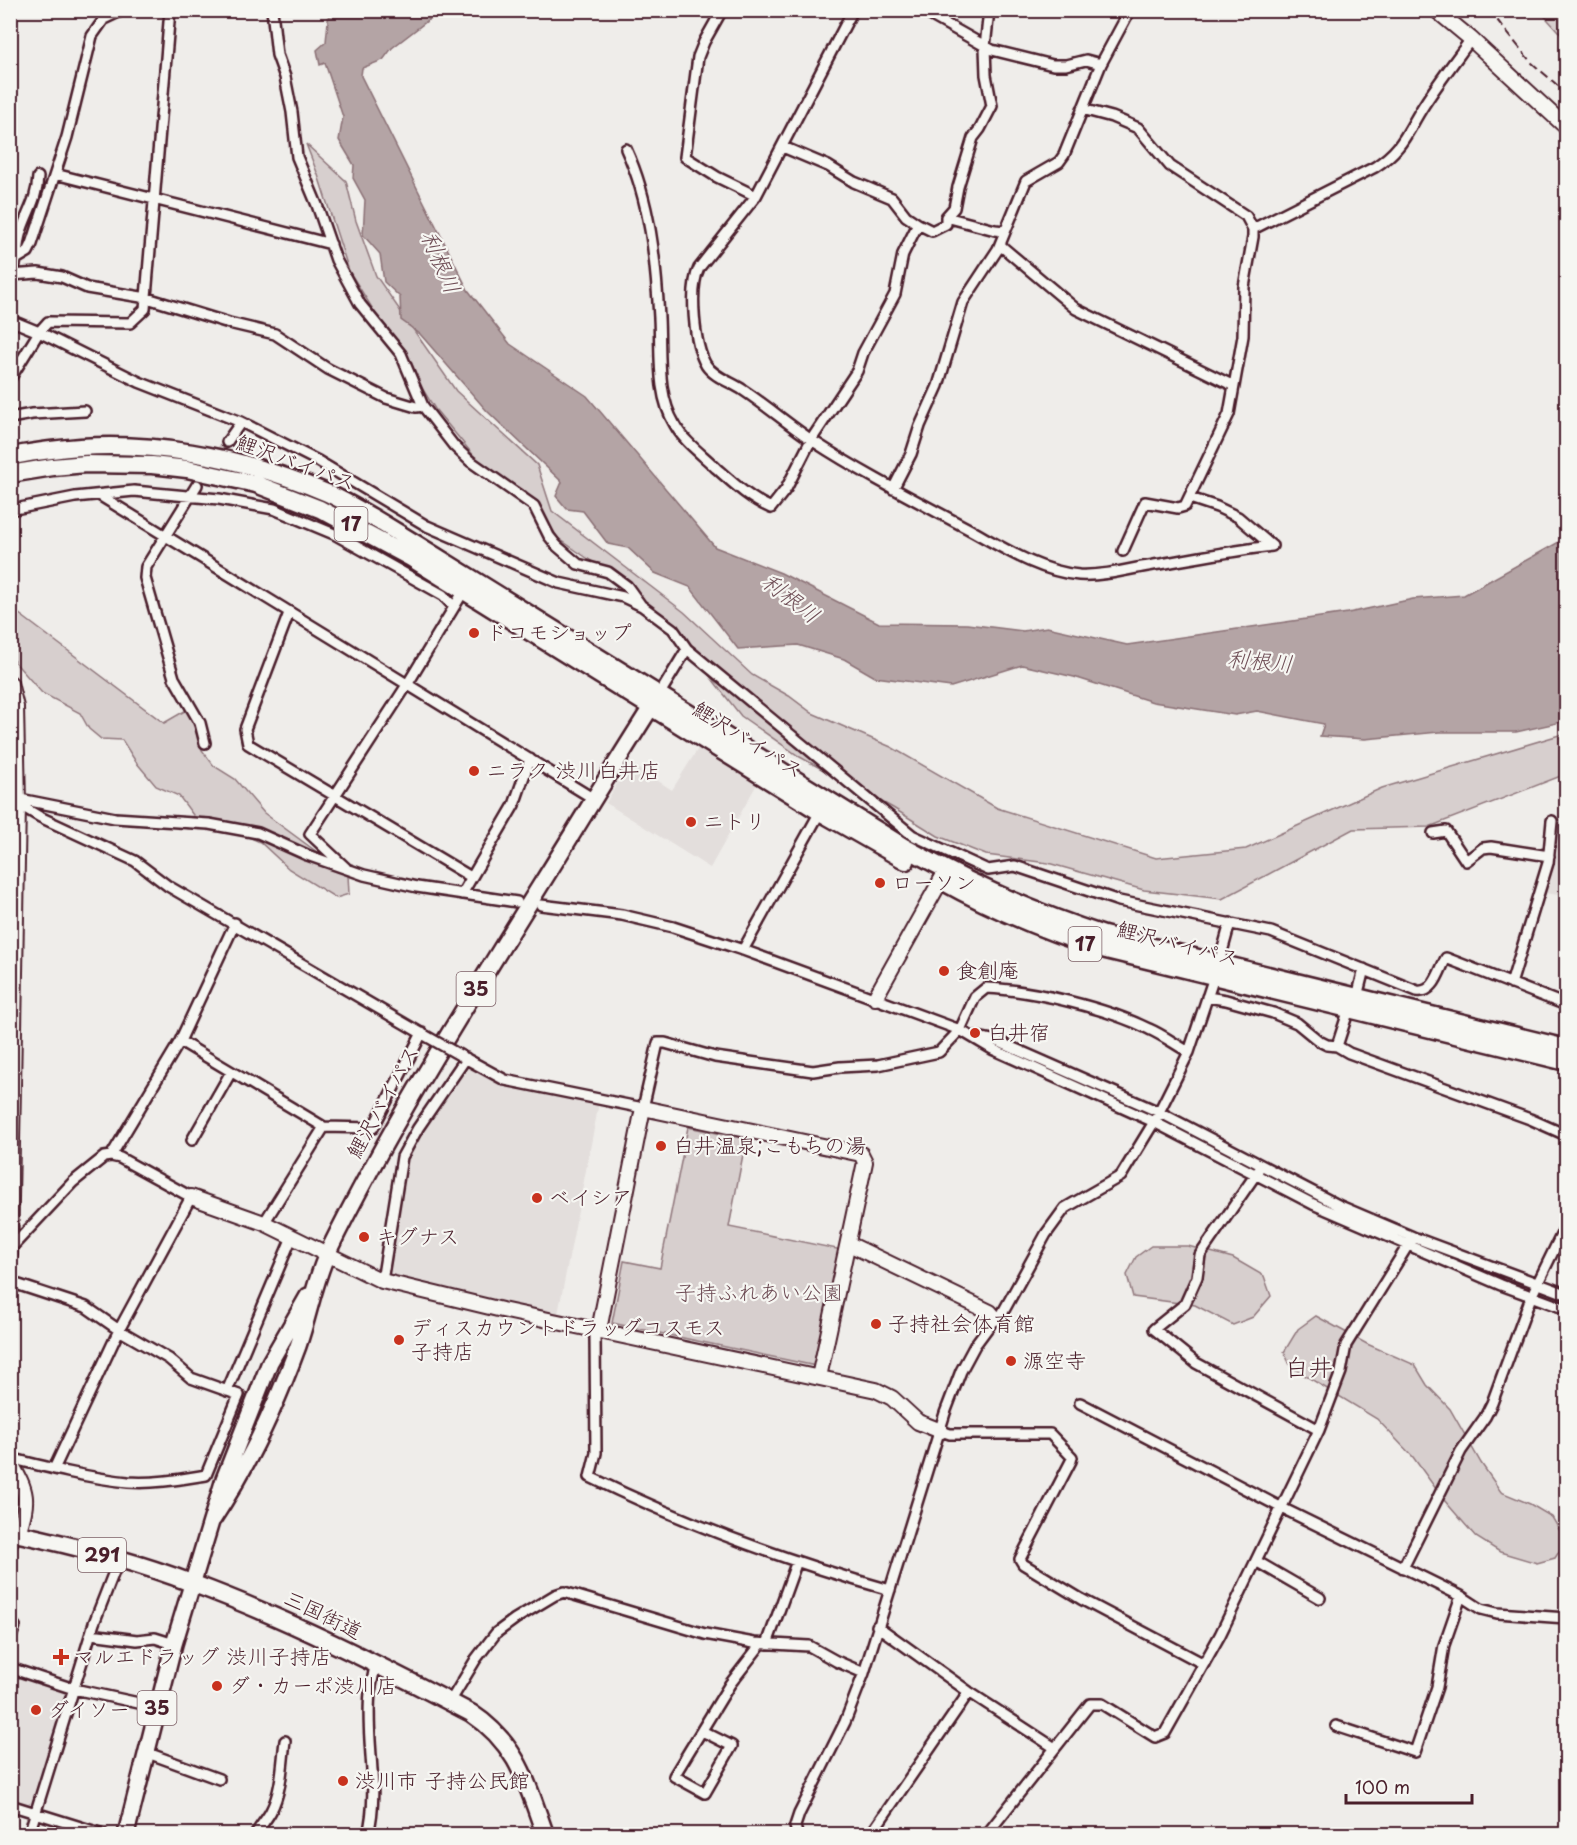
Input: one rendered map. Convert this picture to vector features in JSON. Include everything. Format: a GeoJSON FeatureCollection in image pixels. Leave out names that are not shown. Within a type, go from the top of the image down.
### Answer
{"type":"FeatureCollection","features":[{"type":"Feature","properties":{"kind":"highway","name":"鯉沢バイパス"},"geometry":{"type":"LineString","coordinates":[[10,457],[87,445],[154,447],[225,460],[326,493],[358,509],[468,585],[655,700],[904,847],[943,875]]}},
{"type":"Feature","properties":{"kind":"highway","name":"鯉沢バイパス"},"geometry":{"type":"LineString","coordinates":[[10,474],[53,466],[119,464],[187,469],[244,482],[289,496],[351,524],[468,585]]}},
{"type":"Feature","properties":{"kind":"highway","name":"鯉沢バイパス"},"geometry":{"type":"LineString","coordinates":[[655,700],[820,812],[943,875],[960,878],[1062,921],[1216,970],[1353,1003],[1566,1048]]}},
{"type":"Feature","properties":{"kind":"highway","name":"鯉沢バイパス"},"geometry":{"type":"LineString","coordinates":[[1353,1003],[1566,1062]]}},
{"type":"Feature","properties":{"kind":"highway","name":"三国街道"},"geometry":{"type":"LineString","coordinates":[[13,1537],[119,1559],[193,1583],[260,1609],[450,1702],[487,1724],[507,1746],[521,1768],[545,1834]]}},
{"type":"Feature","properties":{"kind":"main road","name":"鯉沢バイパス"},"geometry":{"type":"LineString","coordinates":[[126,1834],[174,1644],[213,1519],[232,1490],[267,1420],[297,1347],[327,1255],[375,1160],[428,1066],[655,700]]}},
{"type":"Feature","properties":{"kind":"street"},"geometry":{"type":"LineString","coordinates":[[18,258],[28,252],[32,244],[67,137],[92,36],[104,19],[123,10]]}},
{"type":"Feature","properties":{"kind":"street"},"geometry":{"type":"LineString","coordinates":[[10,379],[39,332],[48,322],[130,323],[145,309],[170,10]]}},
{"type":"Feature","properties":{"kind":"street"},"geometry":{"type":"LineString","coordinates":[[272,10],[277,55],[285,77],[292,112],[297,157],[336,260],[360,304],[401,354],[423,406],[454,446],[470,461],[534,506],[549,536],[557,546],[578,564],[608,572],[627,586],[642,606]]}},
{"type":"Feature","properties":{"kind":"street"},"geometry":{"type":"LineString","coordinates":[[722,10],[698,57],[685,157],[717,177],[756,196]]}},
{"type":"Feature","properties":{"kind":"street"},"geometry":{"type":"LineString","coordinates":[[853,10],[756,196],[695,275],[693,317],[706,364],[718,376],[741,389],[811,440],[893,489],[1017,555],[1052,570],[1080,575],[1096,574],[1177,563],[1220,552],[1272,546],[1238,517],[1190,498]]}},
{"type":"Feature","properties":{"kind":"street"},"geometry":{"type":"LineString","coordinates":[[921,10],[985,47],[1053,65],[1086,60],[1101,64]]}},
{"type":"Feature","properties":{"kind":"street"},"geometry":{"type":"LineString","coordinates":[[783,147],[828,166],[854,182],[892,198],[906,216],[932,231],[946,224],[946,217],[954,208],[973,138],[992,106],[986,75],[985,47],[989,10]]}},
{"type":"Feature","properties":{"kind":"street"},"geometry":{"type":"LineString","coordinates":[[893,489],[911,454],[920,426],[938,386],[963,302],[1000,245],[1026,182],[1059,162],[1070,146],[1082,109],[1101,64],[1130,10]]}},
{"type":"Feature","properties":{"kind":"street"},"geometry":{"type":"LineString","coordinates":[[1436,10],[1566,127]]}},
{"type":"Feature","properties":{"kind":"street"},"geometry":{"type":"LineString","coordinates":[[1253,229],[1388,158],[1399,148],[1424,105],[1470,39]]}},
{"type":"Feature","properties":{"kind":"street"},"geometry":{"type":"LineString","coordinates":[[1082,109],[1112,117],[1138,128],[1170,166],[1246,216],[1253,229],[1244,288],[1243,336],[1229,414],[1224,429],[1183,508],[1145,502],[1124,551]]}},
{"type":"Feature","properties":{"kind":"street"},"geometry":{"type":"LineString","coordinates":[[626,149],[636,171],[644,200],[654,257],[661,370],[665,399],[675,426],[749,496],[771,508],[786,489],[811,440],[856,371],[863,353],[895,294],[903,254],[918,224]]}},
{"type":"Feature","properties":{"kind":"street"},"geometry":{"type":"LineString","coordinates":[[55,174],[331,244]]}},
{"type":"Feature","properties":{"kind":"street"},"geometry":{"type":"LineString","coordinates":[[38,177],[36,198],[20,236],[18,258],[11,276],[38,273],[62,277],[87,288],[147,298],[229,323],[275,334],[328,369],[386,398],[416,407],[423,406]]}},
{"type":"Feature","properties":{"kind":"street"},"geometry":{"type":"LineString","coordinates":[[946,217],[1005,231]]}},
{"type":"Feature","properties":{"kind":"street"},"geometry":{"type":"LineString","coordinates":[[1000,245],[1077,309],[1234,386]]}},
{"type":"Feature","properties":{"kind":"street"},"geometry":{"type":"LineString","coordinates":[[10,320],[140,382],[241,422],[318,461],[427,526],[559,583],[623,597],[642,606],[673,629],[687,649],[912,834],[988,870],[1015,866],[1119,901],[1271,932],[1424,992],[1430,989],[1446,958],[1566,1005]]}},
{"type":"Feature","properties":{"kind":"street"},"geometry":{"type":"LineString","coordinates":[[10,418],[32,414],[85,411]]}},
{"type":"Feature","properties":{"kind":"street"},"geometry":{"type":"LineString","coordinates":[[227,442],[241,422]]}},
{"type":"Feature","properties":{"kind":"street"},"geometry":{"type":"LineString","coordinates":[[197,485],[146,567],[146,578],[174,678],[200,723],[205,744]]}},
{"type":"Feature","properties":{"kind":"street"},"geometry":{"type":"LineString","coordinates":[[10,510],[75,497],[134,491],[192,495],[274,509],[334,534],[444,595],[454,607]]}},
{"type":"Feature","properties":{"kind":"street"},"geometry":{"type":"LineString","coordinates":[[99,495],[594,800]]}},
{"type":"Feature","properties":{"kind":"street"},"geometry":{"type":"LineString","coordinates":[[349,871],[309,834],[335,797],[468,585]]}},
{"type":"Feature","properties":{"kind":"street"},"geometry":{"type":"LineString","coordinates":[[289,613],[245,729],[248,744],[471,877]]}},
{"type":"Feature","properties":{"kind":"street"},"geometry":{"type":"LineString","coordinates":[[655,700],[687,649]]}},
{"type":"Feature","properties":{"kind":"street"},"geometry":{"type":"LineString","coordinates":[[10,683],[16,707],[10,1255]]}},
{"type":"Feature","properties":{"kind":"street"},"geometry":{"type":"LineString","coordinates":[[462,894],[514,806],[530,759]]}},
{"type":"Feature","properties":{"kind":"street"},"geometry":{"type":"LineString","coordinates":[[15,800],[116,818],[209,824],[258,833],[349,871],[417,887],[517,902]]}},
{"type":"Feature","properties":{"kind":"street"},"geometry":{"type":"LineString","coordinates":[[15,800],[40,817],[135,861],[168,886],[236,923],[505,1080],[861,1154],[865,1162],[819,1377]]}},
{"type":"Feature","properties":{"kind":"street"},"geometry":{"type":"LineString","coordinates":[[743,950],[820,812]]}},
{"type":"Feature","properties":{"kind":"street"},"geometry":{"type":"LineString","coordinates":[[1511,984],[1538,901],[1549,856],[1552,821]]}},
{"type":"Feature","properties":{"kind":"street"},"geometry":{"type":"LineString","coordinates":[[1433,833],[1446,831],[1466,861],[1483,848],[1491,847],[1549,856]]}},
{"type":"Feature","properties":{"kind":"street"},"geometry":{"type":"LineString","coordinates":[[875,998],[943,875]]}},
{"type":"Feature","properties":{"kind":"street"},"geometry":{"type":"LineString","coordinates":[[541,905],[622,915],[673,927],[743,950],[960,1030],[1012,1059],[1157,1116],[1259,1170],[1313,1204],[1535,1291],[1566,1309]]}},
{"type":"Feature","properties":{"kind":"street"},"geometry":{"type":"LineString","coordinates":[[111,1156],[180,1041],[236,923]]}},
{"type":"Feature","properties":{"kind":"street"},"geometry":{"type":"LineString","coordinates":[[797,1834],[795,1826],[845,1722],[864,1673],[945,1413],[961,1371],[975,1345],[995,1318],[1002,1314],[1046,1234],[1065,1208],[1121,1176],[1157,1116],[1189,1052],[1230,923]]}},
{"type":"Feature","properties":{"kind":"street"},"geometry":{"type":"LineString","coordinates":[[1337,1046],[1365,969]]}},
{"type":"Feature","properties":{"kind":"street"},"geometry":{"type":"LineString","coordinates":[[890,1590],[737,1541],[590,1478],[596,1453],[595,1336],[599,1330],[658,1043],[716,1057],[813,1071],[878,1065],[939,1052],[960,1030],[975,997],[986,988],[1051,997],[1121,1017],[1150,1029],[1189,1052]]}},
{"type":"Feature","properties":{"kind":"street"},"geometry":{"type":"LineString","coordinates":[[1207,997],[1273,1013],[1297,1023],[1327,1045],[1337,1046],[1349,1053],[1530,1119],[1566,1135]]}},
{"type":"Feature","properties":{"kind":"street"},"geometry":{"type":"LineString","coordinates":[[180,1041],[324,1127],[373,1128],[424,1034]]}},
{"type":"Feature","properties":{"kind":"street"},"geometry":{"type":"LineString","coordinates":[[381,1281],[402,1156],[464,1057]]}},
{"type":"Feature","properties":{"kind":"street"},"geometry":{"type":"LineString","coordinates":[[192,1140],[231,1072]]}},
{"type":"Feature","properties":{"kind":"street"},"geometry":{"type":"LineString","coordinates":[[264,1223],[324,1127]]}},
{"type":"Feature","properties":{"kind":"street"},"geometry":{"type":"LineString","coordinates":[[11,1248],[73,1182],[104,1157],[111,1156],[120,1158],[191,1197],[264,1223],[381,1281],[502,1310],[876,1390],[892,1398],[918,1422],[950,1434],[1050,1434],[1072,1457],[1020,1559],[1023,1564],[1081,1599],[1204,1664]]}},
{"type":"Feature","properties":{"kind":"street"},"geometry":{"type":"LineString","coordinates":[[1259,1170],[1200,1255],[1197,1277],[1185,1304],[1154,1329],[1196,1363],[1319,1430]]}},
{"type":"Feature","properties":{"kind":"street"},"geometry":{"type":"LineString","coordinates":[[54,1469],[119,1330],[191,1197]]}},
{"type":"Feature","properties":{"kind":"street"},"geometry":{"type":"LineString","coordinates":[[1403,1568],[1461,1451],[1492,1403],[1535,1291],[1566,1225]]}},
{"type":"Feature","properties":{"kind":"street"},"geometry":{"type":"LineString","coordinates":[[227,1391],[292,1237]]}},
{"type":"Feature","properties":{"kind":"street"},"geometry":{"type":"LineString","coordinates":[[1411,1241],[1535,1291],[1566,1294]]}},
{"type":"Feature","properties":{"kind":"street"},"geometry":{"type":"LineString","coordinates":[[987,1834],[1090,1704],[1102,1704],[1155,1737],[1165,1733],[1204,1664],[1319,1430],[1341,1372],[1346,1345],[1411,1241]]}},
{"type":"Feature","properties":{"kind":"street"},"geometry":{"type":"LineString","coordinates":[[849,1244],[990,1312],[995,1318]]}},
{"type":"Feature","properties":{"kind":"street"},"geometry":{"type":"LineString","coordinates":[[10,1282],[86,1307],[119,1330],[169,1359],[191,1378],[239,1395],[206,1475],[150,1482],[129,1482],[10,1460]]}},
{"type":"Feature","properties":{"kind":"street"},"geometry":{"type":"LineString","coordinates":[[1080,1403],[1282,1508],[1461,1596],[1481,1609],[1497,1613],[1566,1618]]}},
{"type":"Feature","properties":{"kind":"street"},"geometry":{"type":"LineString","coordinates":[[10,1460],[21,1479],[26,1495],[24,1515],[13,1537]]}},
{"type":"Feature","properties":{"kind":"street"},"geometry":{"type":"LineString","coordinates":[[29,1834],[91,1634],[119,1559]]}},
{"type":"Feature","properties":{"kind":"street"},"geometry":{"type":"LineString","coordinates":[[702,1731],[732,1746],[705,1793],[674,1776],[730,1684],[764,1644],[797,1561]]}},
{"type":"Feature","properties":{"kind":"street"},"geometry":{"type":"LineString","coordinates":[[1256,1561],[1320,1598]]}},
{"type":"Feature","properties":{"kind":"street"},"geometry":{"type":"LineString","coordinates":[[450,1702],[476,1659],[496,1633],[515,1618],[555,1594],[564,1592],[705,1634],[764,1644],[809,1646],[864,1673]]}},
{"type":"Feature","properties":{"kind":"street"},"geometry":{"type":"LineString","coordinates":[[1336,1726],[1415,1752],[1437,1687],[1444,1645],[1461,1596]]}},
{"type":"Feature","properties":{"kind":"street"},"geometry":{"type":"LineString","coordinates":[[10,1640],[15,1626]]}},
{"type":"Feature","properties":{"kind":"street"},"geometry":{"type":"LineString","coordinates":[[877,1626],[969,1692],[1055,1748]]}},
{"type":"Feature","properties":{"kind":"street"},"geometry":{"type":"LineString","coordinates":[[91,1634],[137,1640],[154,1638],[174,1644]]}},
{"type":"Feature","properties":{"kind":"street"},"geometry":{"type":"LineString","coordinates":[[368,1834],[372,1819],[373,1786],[370,1693],[375,1665]]}},
{"type":"Feature","properties":{"kind":"street"},"geometry":{"type":"LineString","coordinates":[[10,1668],[74,1689],[157,1707]]}},
{"type":"Feature","properties":{"kind":"street"},"geometry":{"type":"LineString","coordinates":[[871,1834],[969,1692]]}},
{"type":"Feature","properties":{"kind":"street"},"geometry":{"type":"LineString","coordinates":[[256,1834],[271,1811],[281,1781],[285,1741]]}},
{"type":"Feature","properties":{"kind":"street"},"geometry":{"type":"LineString","coordinates":[[145,1752],[219,1779]]}},
{"type":"Feature","properties":{"kind":"street"},"geometry":{"type":"LineString","coordinates":[[10,1805],[103,1834]]}},
{"type":"Feature","properties":{"kind":"shaded area"},"geometry":{"type":"Polygon","coordinates":[[[699,747],[757,784],[710,868],[606,803],[629,762],[672,790],[699,747]]]}},
{"type":"Feature","properties":{"kind":"shaded area"},"geometry":{"type":"Polygon","coordinates":[[[1555,818],[1566,821],[1566,896],[1544,893],[1551,864],[1555,818]]]}},
{"type":"Feature","properties":{"kind":"shaded area"},"geometry":{"type":"Polygon","coordinates":[[[472,1067],[499,1083],[599,1103],[558,1314],[422,1285],[389,1273],[405,1159],[422,1127],[461,1070],[472,1067]]]}},
{"type":"Feature","properties":{"kind":"shaded area"},"geometry":{"type":"Polygon","coordinates":[[[10,1673],[65,1689],[66,1692],[31,1808],[11,1801],[10,1673]]]}},
{"type":"Feature","properties":{"kind":"green space"},"geometry":{"type":"Polygon","coordinates":[[[1540,11],[1566,11],[1566,40],[1540,11]]]}},
{"type":"Feature","properties":{"kind":"green space"},"geometry":{"type":"Polygon","coordinates":[[[306,144],[346,181],[356,221],[376,276],[456,391],[537,465],[552,511],[684,612],[752,675],[789,696],[812,713],[891,747],[997,808],[1156,858],[1246,849],[1382,788],[1566,733],[1566,774],[1429,827],[1353,829],[1222,899],[1144,890],[1048,863],[986,855],[938,836],[893,808],[800,757],[741,716],[673,629],[623,583],[558,538],[526,492],[484,468],[435,409],[349,271],[306,144]]]}},
{"type":"Feature","properties":{"kind":"green space"},"geometry":{"type":"Polygon","coordinates":[[[10,607],[164,723],[188,709],[202,750],[214,766],[235,779],[264,813],[348,875],[349,894],[336,898],[289,869],[260,842],[211,820],[196,819],[179,796],[156,786],[136,762],[122,740],[101,739],[89,729],[80,713],[42,693],[11,658],[10,607]]]}},
{"type":"Feature","properties":{"kind":"green space","name":"子持ふれあい公園"},"geometry":{"type":"Polygon","coordinates":[[[688,1127],[746,1139],[729,1227],[842,1250],[816,1366],[612,1323],[624,1261],[660,1268],[688,1127]]]}},
{"type":"Feature","properties":{"kind":"green space"},"geometry":{"type":"Polygon","coordinates":[[[1151,1246],[1188,1246],[1233,1258],[1264,1276],[1271,1296],[1253,1317],[1233,1325],[1195,1305],[1133,1297],[1127,1275],[1136,1257],[1151,1246]]]}},
{"type":"Feature","properties":{"kind":"green space"},"geometry":{"type":"Polygon","coordinates":[[[1316,1316],[1367,1344],[1415,1365],[1427,1385],[1450,1409],[1481,1463],[1501,1492],[1530,1504],[1552,1517],[1566,1541],[1555,1558],[1537,1563],[1500,1552],[1476,1537],[1444,1500],[1413,1457],[1377,1419],[1291,1367],[1284,1352],[1298,1329],[1316,1316]]]}},
{"type":"Feature","properties":{"kind":"water","name":"利根川"},"geometry":{"type":"Polygon","coordinates":[[[329,11],[440,11],[392,48],[383,60],[362,68],[361,76],[468,290],[510,344],[587,396],[715,547],[781,573],[879,623],[967,624],[1023,631],[1047,627],[1127,645],[1348,613],[1413,599],[1464,595],[1566,538],[1566,721],[1516,732],[1439,732],[1365,739],[1320,736],[1324,724],[1257,711],[1235,715],[1153,702],[1074,677],[1022,665],[951,687],[875,677],[844,659],[798,645],[738,649],[690,587],[655,573],[628,548],[608,544],[583,511],[567,509],[556,496],[562,482],[487,411],[420,334],[401,320],[400,297],[384,282],[380,254],[363,235],[365,200],[353,178],[354,165],[339,140],[343,117],[325,63],[320,65],[317,50],[326,42],[329,11]]]}},
{"type":"Feature","properties":{"kind":"waterway"},"geometry":{"type":"LineString","coordinates":[[1161,1118],[1257,1169]]}},
{"type":"Feature","properties":{"kind":"waterway"},"geometry":{"type":"LineString","coordinates":[[1262,1172],[1321,1201]]}},
{"type":"Feature","properties":{"kind":"waterway"},"geometry":{"type":"LineString","coordinates":[[1431,1249],[1532,1289]]}},
{"type":"Feature","properties":{"kind":"waterway"},"geometry":{"type":"LineString","coordinates":[[1537,1291],[1566,1302]]}},
{"type":"Feature","properties":{"kind":"tunnel"},"geometry":{"type":"LineString","coordinates":[[197,485],[227,442]]}},
{"type":"Feature","properties":{"kind":"railway"},"geometry":{"type":"LineString","coordinates":[[1489,10],[1531,62],[1566,93]]}},
{"type":"Feature","properties":{"kind":"place","name":"ドコモショップ"},"geometry":{"type":"Point","coordinates":[474,633]}},
{"type":"Feature","properties":{"kind":"place","name":"ニラク 渋川白井店"},"geometry":{"type":"Point","coordinates":[474,771]}},
{"type":"Feature","properties":{"kind":"place","name":"ニトリ"},"geometry":{"type":"Point","coordinates":[691,822]}},
{"type":"Feature","properties":{"kind":"place","name":"ローソン"},"geometry":{"type":"Point","coordinates":[880,883]}},
{"type":"Feature","properties":{"kind":"place","name":"食創庵"},"geometry":{"type":"Point","coordinates":[944,971]}},
{"type":"Feature","properties":{"kind":"place","name":"白井宿"},"geometry":{"type":"Point","coordinates":[975,1033]}},
{"type":"Feature","properties":{"kind":"place","name":"白井温泉;こもちの湯"},"geometry":{"type":"Point","coordinates":[661,1146]}},
{"type":"Feature","properties":{"kind":"place","name":"ベイシア"},"geometry":{"type":"Point","coordinates":[537,1198]}},
{"type":"Feature","properties":{"kind":"place","name":"キグナス"},"geometry":{"type":"Point","coordinates":[364,1237]}},
{"type":"Feature","properties":{"kind":"place","name":"子持社会体育館"},"geometry":{"type":"Point","coordinates":[876,1324]}},
{"type":"Feature","properties":{"kind":"place","name":"ディスカウントドラッグコスモス 子持店"},"geometry":{"type":"Point","coordinates":[399,1340]}},
{"type":"Feature","properties":{"kind":"place","name":"源空寺"},"geometry":{"type":"Point","coordinates":[1011,1361]}},
{"type":"Feature","properties":{"kind":"place","name":"マルエドラッグ 渋川子持店"},"geometry":{"type":"Point","coordinates":[61,1657]}},
{"type":"Feature","properties":{"kind":"place","name":"ダ・カーポ渋川店"},"geometry":{"type":"Point","coordinates":[217,1686]}},
{"type":"Feature","properties":{"kind":"place","name":"ダイソー"},"geometry":{"type":"Point","coordinates":[36,1710]}},
{"type":"Feature","properties":{"kind":"place","name":"渋川市 子持公民館"},"geometry":{"type":"Point","coordinates":[343,1781]}},
{"type":"Feature","properties":{"kind":"district","name":"白井"},"geometry":{"type":"Point","coordinates":[1309,1368]}}]}
